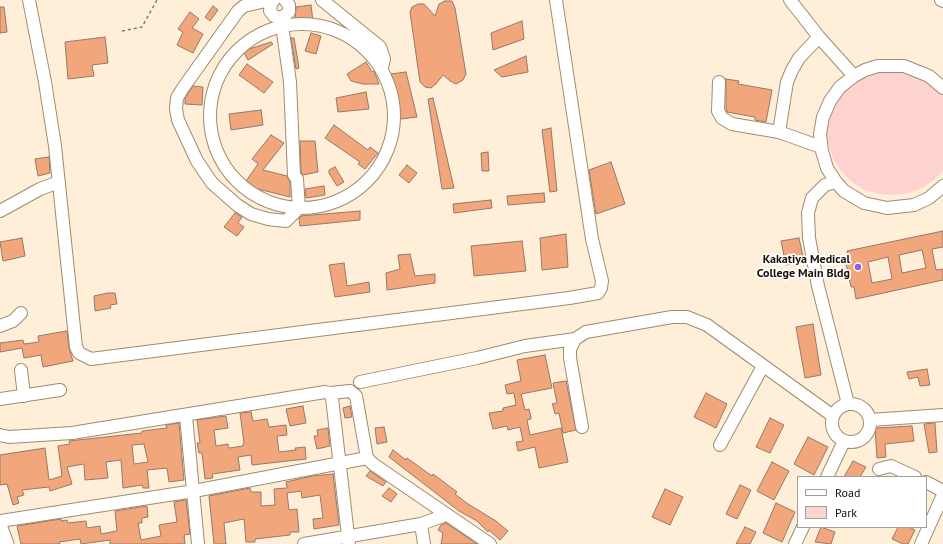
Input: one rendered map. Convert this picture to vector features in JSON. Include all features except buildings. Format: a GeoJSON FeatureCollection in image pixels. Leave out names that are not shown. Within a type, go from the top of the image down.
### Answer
{"type":"FeatureCollection","features":[{"type":"Feature","properties":{"kind":"main road"},"geometry":{"type":"LineString","coordinates":[[0,528],[6,544]]}},
{"type":"Feature","properties":{"kind":"street"},"geometry":{"type":"LineString","coordinates":[[29,0],[46,82],[59,182],[76,347],[79,354],[90,359],[593,295],[601,288],[602,281],[588,218],[556,0]]}},
{"type":"Feature","properties":{"kind":"street"},"geometry":{"type":"LineString","coordinates":[[270,0],[244,6],[238,11],[182,88],[177,98],[176,108],[178,120],[197,162],[212,183],[237,205],[251,214],[268,219],[286,221],[299,208],[297,179],[294,175],[290,82],[282,23]]}},
{"type":"Feature","properties":{"kind":"street"},"geometry":{"type":"LineString","coordinates":[[274,0],[271,4],[270,11],[274,16],[282,23],[287,26],[305,24],[322,26],[340,31],[355,40],[371,52],[382,67],[390,84],[393,102],[392,123],[388,144],[381,162],[369,179],[355,191],[322,207],[299,208],[269,203],[255,197],[241,188],[227,173],[216,154],[211,134],[210,111],[214,88],[223,68],[234,55],[251,41],[269,32],[282,23],[290,8],[285,0]]}},
{"type":"Feature","properties":{"kind":"street"},"geometry":{"type":"LineString","coordinates":[[322,0],[380,47],[384,59],[382,67]]}},
{"type":"Feature","properties":{"kind":"street"},"geometry":{"type":"LineString","coordinates":[[790,0],[819,37],[854,76]]}},
{"type":"Feature","properties":{"kind":"street"},"geometry":{"type":"LineString","coordinates":[[778,132],[787,82],[792,70],[800,58],[819,37]]}},
{"type":"Feature","properties":{"kind":"street"},"geometry":{"type":"LineString","coordinates":[[943,88],[929,76],[904,66],[878,66],[854,76],[840,87],[830,101],[823,117],[820,134],[821,147],[827,168],[836,182],[844,191],[875,207],[887,208],[914,205],[928,198],[943,186]]}},
{"type":"Feature","properties":{"kind":"street"},"geometry":{"type":"LineString","coordinates":[[719,82],[718,111],[722,118],[732,124],[778,132],[821,147]]}},
{"type":"Feature","properties":{"kind":"street"},"geometry":{"type":"LineString","coordinates":[[0,211],[40,189],[59,182]]}},
{"type":"Feature","properties":{"kind":"street"},"geometry":{"type":"LineString","coordinates":[[836,182],[825,185],[812,198],[808,213],[809,238],[818,286],[848,404]]}},
{"type":"Feature","properties":{"kind":"street"},"geometry":{"type":"LineString","coordinates":[[0,326],[13,322],[21,313]]}},
{"type":"Feature","properties":{"kind":"street"},"geometry":{"type":"LineString","coordinates":[[360,382],[477,358],[525,346],[575,339],[586,332],[672,317],[687,317],[707,326],[833,416]]}},
{"type":"Feature","properties":{"kind":"street"},"geometry":{"type":"LineString","coordinates":[[575,339],[570,349],[570,358],[582,427]]}},
{"type":"Feature","properties":{"kind":"street"},"geometry":{"type":"LineString","coordinates":[[720,445],[763,366]]}},
{"type":"Feature","properties":{"kind":"street"},"geometry":{"type":"LineString","coordinates":[[21,370],[24,396]]}},
{"type":"Feature","properties":{"kind":"street"},"geometry":{"type":"LineString","coordinates":[[0,400],[60,390]]}},
{"type":"Feature","properties":{"kind":"street"},"geometry":{"type":"LineString","coordinates":[[3,438],[72,433],[186,416],[325,392],[350,391],[356,396],[367,458],[373,464],[490,544]]}},
{"type":"Feature","properties":{"kind":"street"},"geometry":{"type":"LineString","coordinates":[[330,393],[332,398],[349,540]]}},
{"type":"Feature","properties":{"kind":"street"},"geometry":{"type":"LineString","coordinates":[[848,404],[855,404],[867,413],[870,420],[869,428],[865,435],[859,440],[852,442],[844,441],[838,437],[834,431],[832,423],[833,416],[839,408],[848,404]]}},
{"type":"Feature","properties":{"kind":"street"},"geometry":{"type":"LineString","coordinates":[[870,420],[943,415]]}},
{"type":"Feature","properties":{"kind":"street"},"geometry":{"type":"LineString","coordinates":[[186,416],[198,544]]}},
{"type":"Feature","properties":{"kind":"street"},"geometry":{"type":"LineString","coordinates":[[827,476],[844,441]]}},
{"type":"Feature","properties":{"kind":"street"},"geometry":{"type":"LineString","coordinates":[[0,521],[194,491],[367,458]]}},
{"type":"Feature","properties":{"kind":"street"},"geometry":{"type":"LineString","coordinates":[[879,469],[891,466],[913,476]]}},
{"type":"Feature","properties":{"kind":"street"},"geometry":{"type":"LineString","coordinates":[[927,483],[943,491]]}},
{"type":"Feature","properties":{"kind":"street"},"geometry":{"type":"LineString","coordinates":[[921,544],[943,495]]}},
{"type":"Feature","properties":{"kind":"street"},"geometry":{"type":"LineString","coordinates":[[304,544],[349,540],[421,524],[446,515]]}},
{"type":"Feature","properties":{"kind":"street"},"geometry":{"type":"LineString","coordinates":[[421,524],[424,544]]}},
{"type":"Feature","properties":{"kind":"street"},"geometry":{"type":"LineString","coordinates":[[795,544],[803,528]]}},
{"type":"Feature","properties":{"kind":"path"},"geometry":{"type":"LineString","coordinates":[[122,31],[142,27],[157,0]]}},
{"type":"Feature","properties":{"kind":"green space"},"geometry":{"type":"Polygon","coordinates":[[[898,63],[943,88],[943,171],[924,187],[909,193],[894,195],[879,194],[865,190],[852,182],[841,171],[833,158],[828,143],[826,128],[829,113],[854,76],[898,63]]]}},
{"type":"Feature","properties":{"kind":"place","name":"Kakatiya Medical College Main Bldg"},"geometry":{"type":"Point","coordinates":[858,267]}}]}
